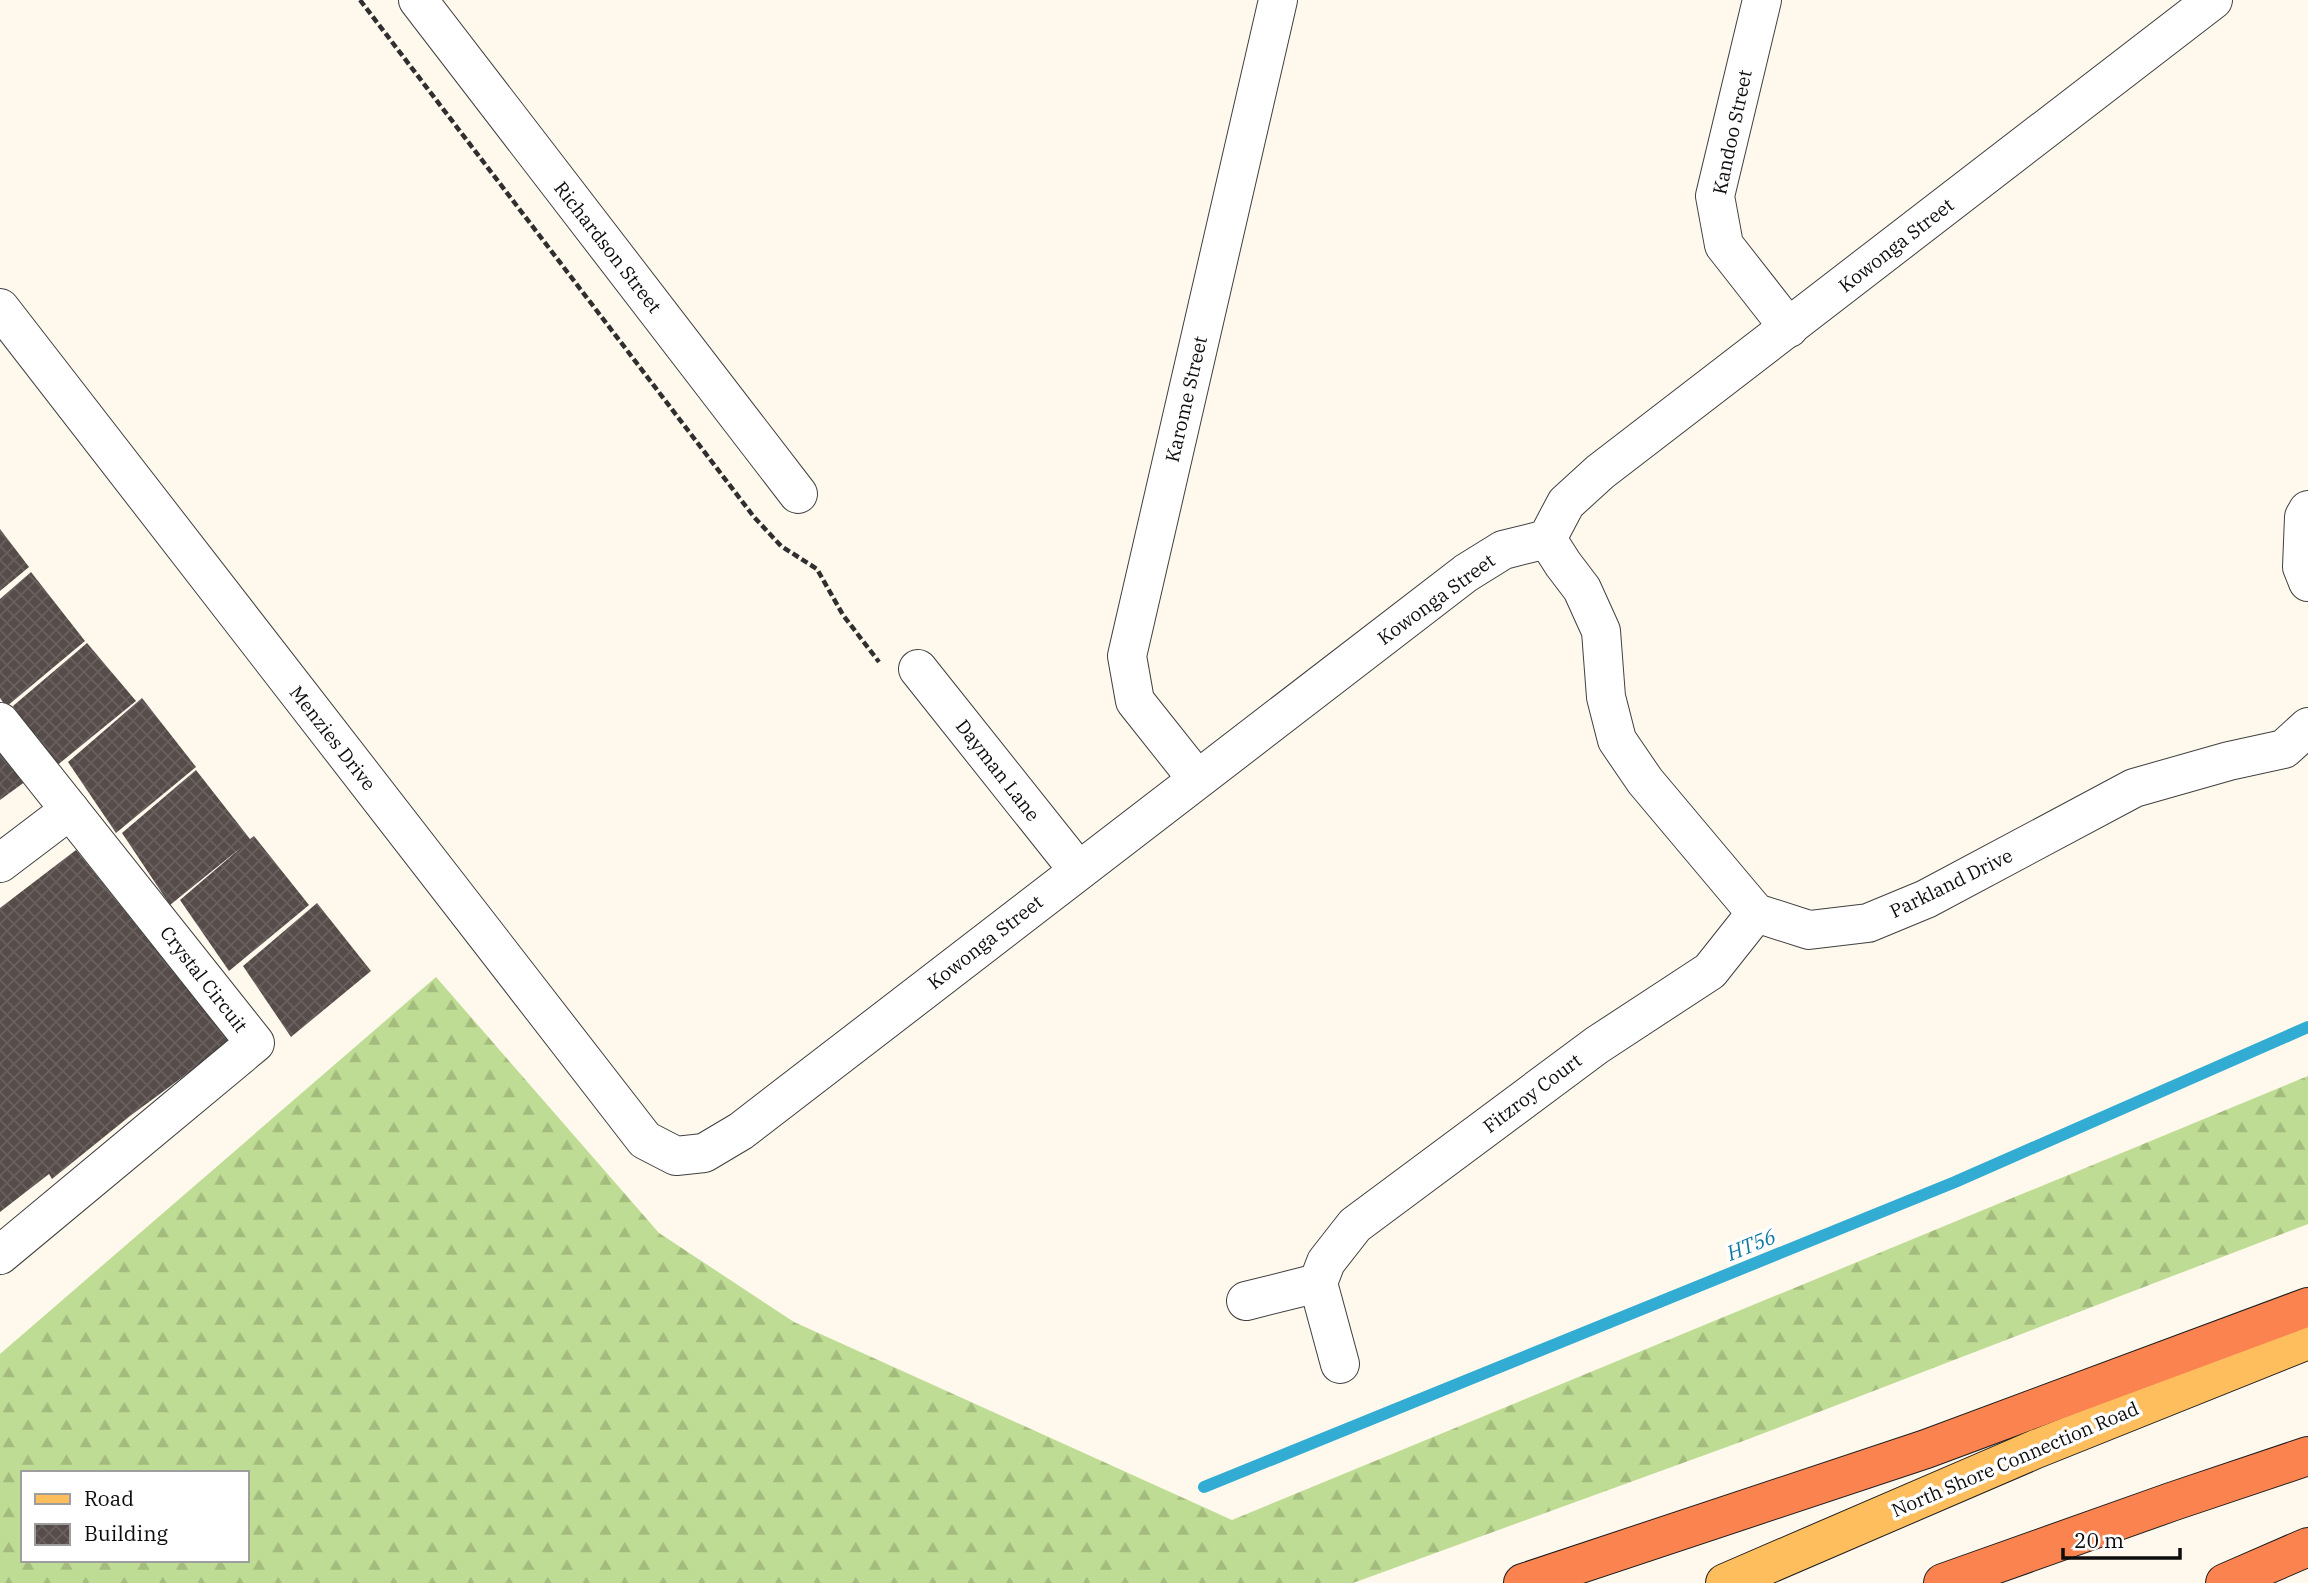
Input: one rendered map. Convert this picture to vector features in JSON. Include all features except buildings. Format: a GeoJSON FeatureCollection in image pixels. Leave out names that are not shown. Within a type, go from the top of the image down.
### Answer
{"type":"FeatureCollection","features":[{"type":"Feature","properties":{"kind":"highway"},"geometry":{"type":"LineString","coordinates":[[1523,1583],[1926,1449],[2308,1307]]}},
{"type":"Feature","properties":{"kind":"highway"},"geometry":{"type":"LineString","coordinates":[[1943,1583],[2308,1456]]}},
{"type":"Feature","properties":{"kind":"highway"},"geometry":{"type":"LineString","coordinates":[[2225,1583],[2308,1547]]}},
{"type":"Feature","properties":{"kind":"main road","name":"North Shore Connection Road"},"geometry":{"type":"LineString","coordinates":[[1725,1583],[2036,1449],[2308,1340]]}},
{"type":"Feature","properties":{"kind":"street","name":"Richardson Street"},"geometry":{"type":"LineString","coordinates":[[418,0],[798,494]]}},
{"type":"Feature","properties":{"kind":"street","name":"Karome Street"},"geometry":{"type":"LineString","coordinates":[[1197,779],[1135,701],[1127,656],[1278,0]]}},
{"type":"Feature","properties":{"kind":"street","name":"Kandoo Street"},"geometry":{"type":"LineString","coordinates":[[1762,0],[1714,196],[1724,244],[1788,328]]}},
{"type":"Feature","properties":{"kind":"street","name":"Kowonga Street"},"geometry":{"type":"LineString","coordinates":[[676,1156],[704,1153],[741,1131],[1465,573],[1503,550],[1547,539],[1566,503],[1600,472],[2213,0]]}},
{"type":"Feature","properties":{"kind":"street","name":"Menzies Drive"},"geometry":{"type":"LineString","coordinates":[[0,308],[645,1140],[676,1156]]}},
{"type":"Feature","properties":{"kind":"street"},"geometry":{"type":"LineString","coordinates":[[2308,510],[2304,517],[2302,566],[2308,582]]}},
{"type":"Feature","properties":{"kind":"street"},"geometry":{"type":"LineString","coordinates":[[1547,539],[1582,589],[1601,631],[1606,697],[1616,740],[1645,781],[1756,913]]}},
{"type":"Feature","properties":{"kind":"street","name":"Dayman Lane"},"geometry":{"type":"LineString","coordinates":[[918,669],[1078,870]]}},
{"type":"Feature","properties":{"kind":"street","name":"Crystal Circuit"},"geometry":{"type":"LineString","coordinates":[[0,722],[254,1043],[0,1255]]}},
{"type":"Feature","properties":{"kind":"street","name":"Parkland Drive"},"geometry":{"type":"LineString","coordinates":[[1756,913],[1809,930],[1868,923],[1926,900],[2134,788],[2229,761],[2284,749],[2308,727]]}},
{"type":"Feature","properties":{"kind":"street"},"geometry":{"type":"LineString","coordinates":[[0,863],[70,810]]}},
{"type":"Feature","properties":{"kind":"street","name":"Fitzroy Court"},"geometry":{"type":"LineString","coordinates":[[1318,1283],[1326,1262],[1355,1226],[1597,1045],[1710,971],[1756,913]]}},
{"type":"Feature","properties":{"kind":"street"},"geometry":{"type":"LineString","coordinates":[[1246,1300],[1318,1283],[1340,1364]]}},
{"type":"Feature","properties":{"kind":"path"},"geometry":{"type":"LineString","coordinates":[[360,0],[754,517],[781,546]]}},
{"type":"Feature","properties":{"kind":"green space"},"geometry":{"type":"Polygon","coordinates":[[[436,977],[659,1233],[794,1322],[1232,1520],[2308,1076],[2308,1224],[1746,1440],[1353,1583],[0,1583],[0,1354],[436,977]]]}},
{"type":"Feature","properties":{"kind":"waterway","name":"HT56"},"geometry":{"type":"LineString","coordinates":[[1204,1487],[1955,1182],[2308,1027]]}}]}
